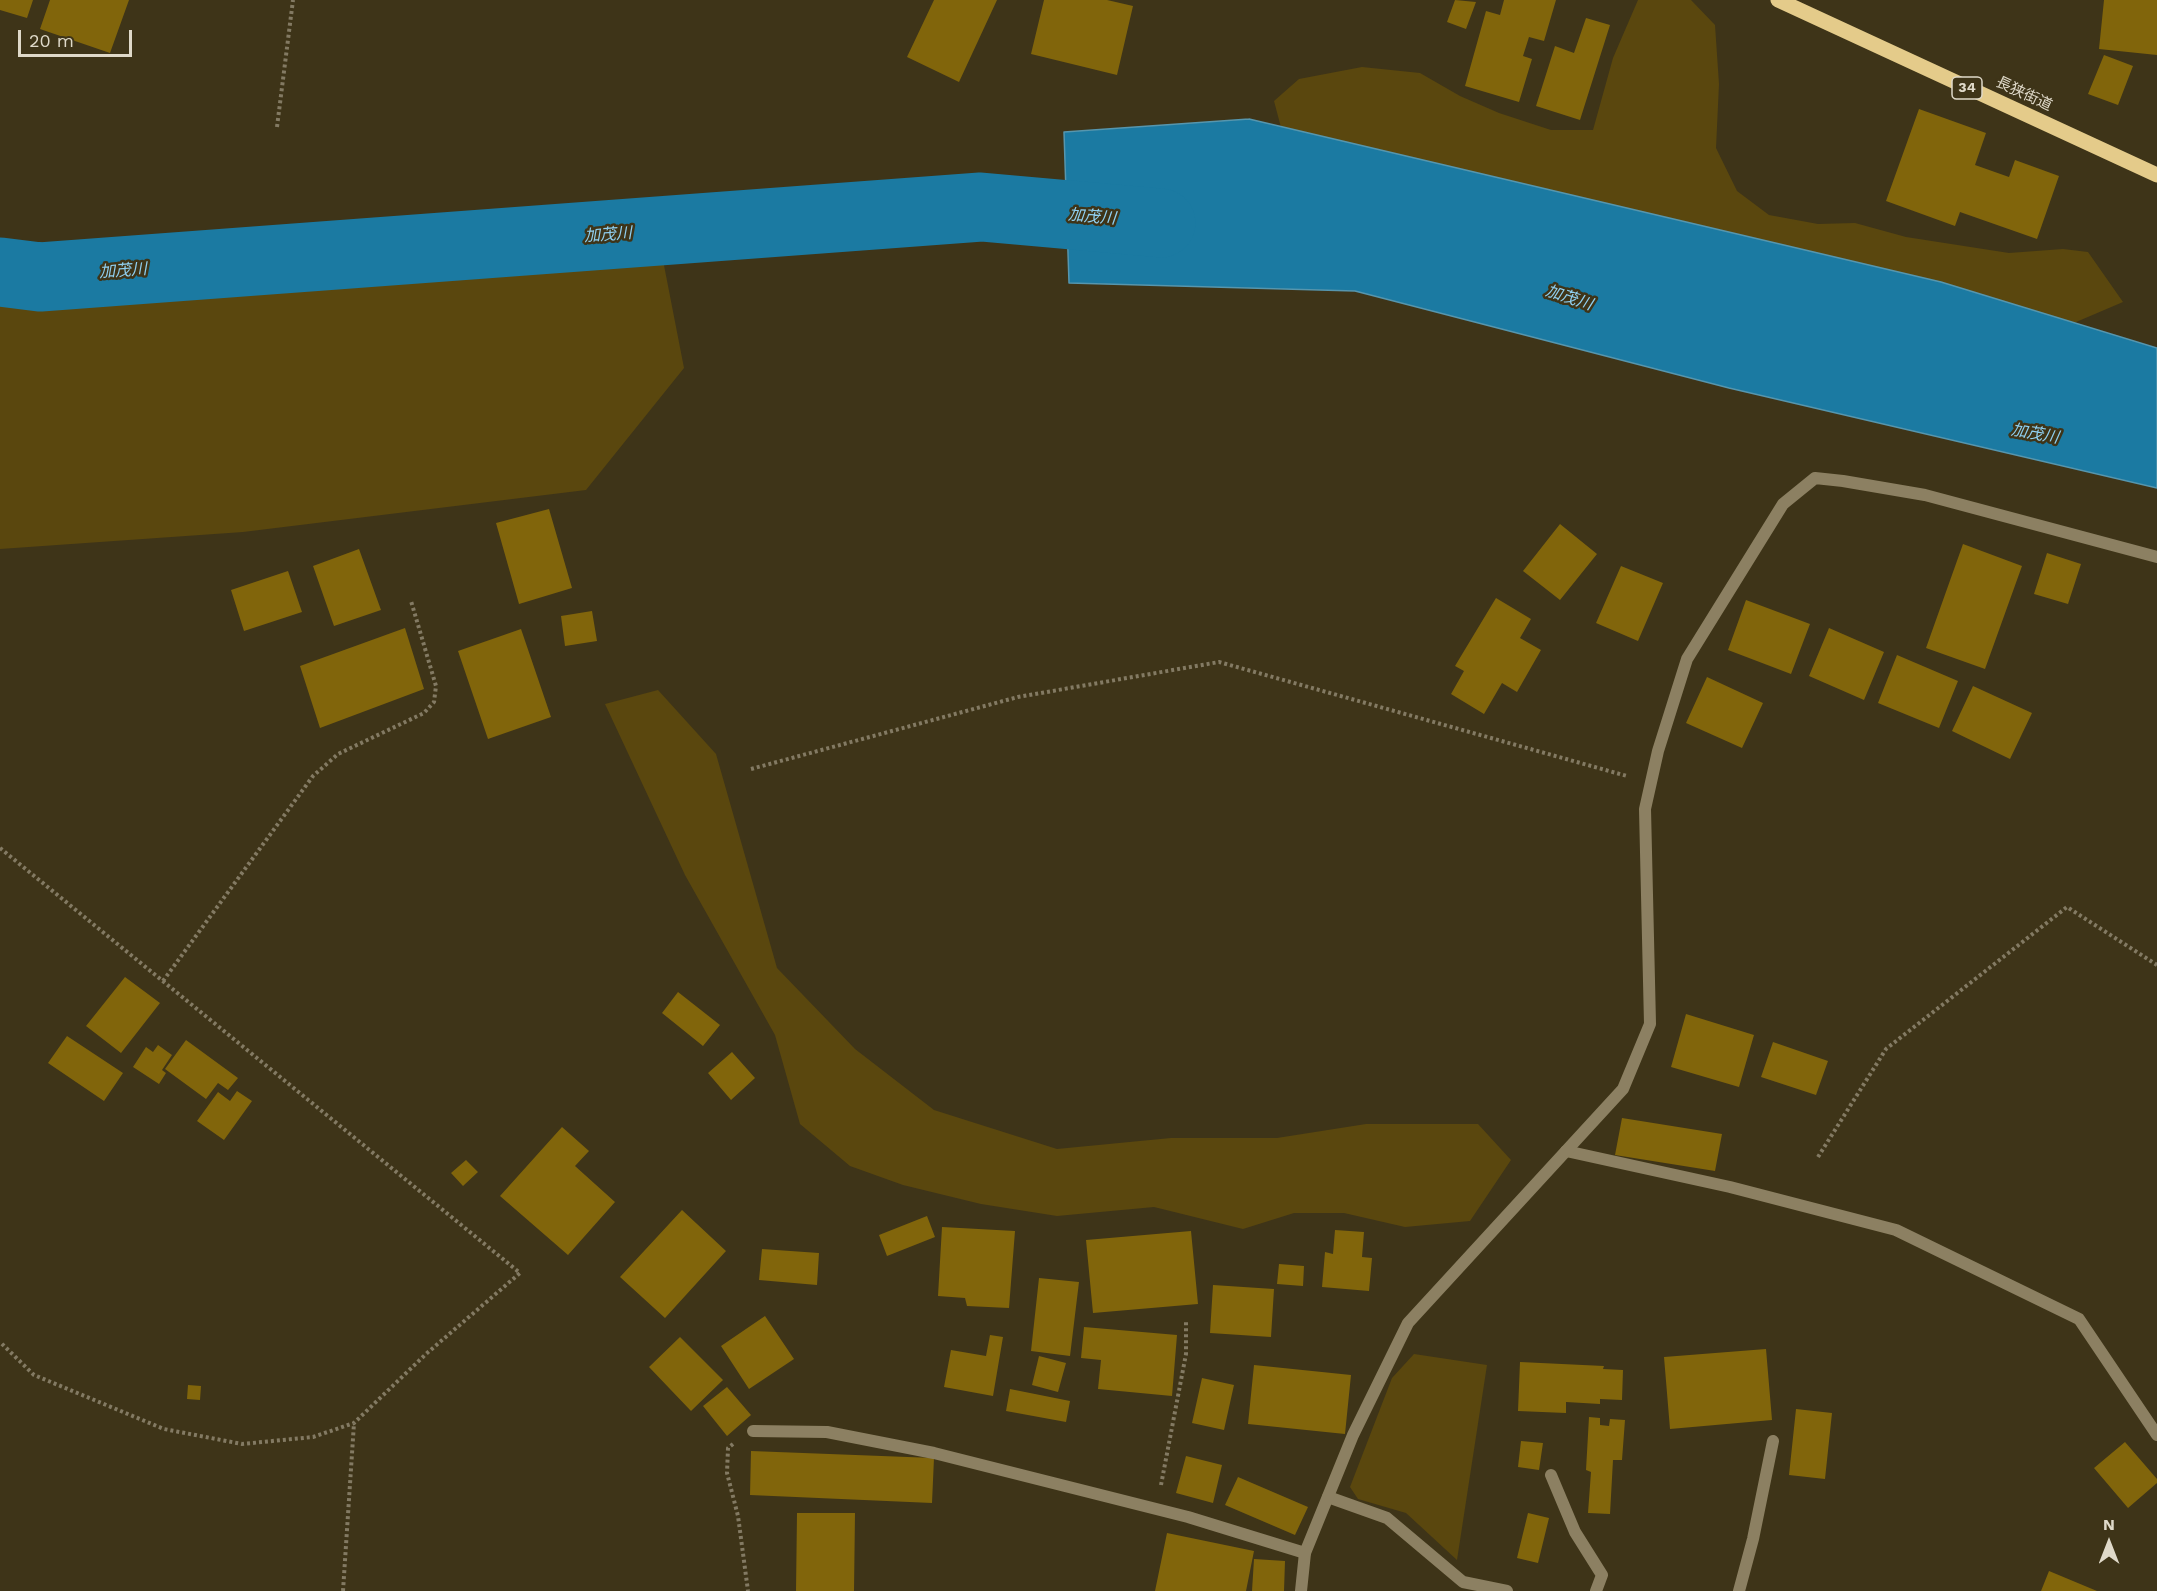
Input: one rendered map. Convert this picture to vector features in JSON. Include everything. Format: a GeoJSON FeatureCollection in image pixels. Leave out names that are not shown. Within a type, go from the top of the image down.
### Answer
{"type":"FeatureCollection","features":[{"type":"Feature","properties":{"kind":"main road","name":"長狭街道"},"geometry":{"type":"LineString","coordinates":[[1778,0],[2157,175]]}},
{"type":"Feature","properties":{"kind":"street"},"geometry":{"type":"LineString","coordinates":[[1301,1591],[1305,1553],[1353,1435],[1408,1323],[1623,1089],[1650,1024],[1645,809],[1658,751],[1687,659],[1783,504],[1815,478],[1925,495],[2157,557]]}},
{"type":"Feature","properties":{"kind":"street"},"geometry":{"type":"LineString","coordinates":[[1566,1151],[1730,1187],[1896,1230],[2079,1319],[2157,1435]]}},
{"type":"Feature","properties":{"kind":"street"},"geometry":{"type":"LineString","coordinates":[[753,1431],[827,1432],[924,1450],[1156,1509],[1305,1553]]}},
{"type":"Feature","properties":{"kind":"street"},"geometry":{"type":"LineString","coordinates":[[1739,1591],[1753,1539],[1773,1441]]}},
{"type":"Feature","properties":{"kind":"street"},"geometry":{"type":"LineString","coordinates":[[1551,1475],[1575,1532],[1602,1575],[1596,1591]]}},
{"type":"Feature","properties":{"kind":"street"},"geometry":{"type":"LineString","coordinates":[[1328,1497],[1387,1518],[1463,1582],[1506,1591]]}},
{"type":"Feature","properties":{"kind":"path"},"geometry":{"type":"LineString","coordinates":[[277,127],[293,0]]}},
{"type":"Feature","properties":{"kind":"path"},"geometry":{"type":"LineString","coordinates":[[163,981],[313,776],[338,754],[424,713],[434,702],[436,686],[411,601]]}},
{"type":"Feature","properties":{"kind":"path"},"geometry":{"type":"LineString","coordinates":[[751,769],[1018,697],[1219,662],[1651,783]]}},
{"type":"Feature","properties":{"kind":"path"},"geometry":{"type":"LineString","coordinates":[[0,848],[520,1273],[426,1354],[354,1424],[313,1437],[242,1444],[164,1429],[34,1375],[0,1342]]}},
{"type":"Feature","properties":{"kind":"path"},"geometry":{"type":"LineString","coordinates":[[1818,1157],[1886,1049],[2067,908],[2157,965]]}},
{"type":"Feature","properties":{"kind":"path"},"geometry":{"type":"LineString","coordinates":[[1156,1509],[1186,1354],[1186,1320]]}},
{"type":"Feature","properties":{"kind":"path"},"geometry":{"type":"LineString","coordinates":[[343,1591],[354,1424]]}},
{"type":"Feature","properties":{"kind":"path"},"geometry":{"type":"LineString","coordinates":[[748,1591],[738,1516],[727,1473],[728,1448],[753,1431]]}},
{"type":"Feature","properties":{"kind":"shaded area"},"geometry":{"type":"Polygon","coordinates":[[[1638,0],[1691,0],[1715,25],[1719,84],[1716,148],[1737,191],[1769,215],[1818,224],[1855,223],[1906,237],[2009,253],[2063,249],[2088,252],[2123,302],[2048,334],[1296,184],[1274,101],[1299,79],[1362,67],[1420,73],[1460,96],[1499,113],[1551,130],[1593,130],[1613,58],[1638,0]]]}},
{"type":"Feature","properties":{"kind":"shaded area"},"geometry":{"type":"Polygon","coordinates":[[[662,255],[684,368],[586,490],[243,532],[0,549],[0,294],[236,286],[662,255]]]}},
{"type":"Feature","properties":{"kind":"shaded area"},"geometry":{"type":"Polygon","coordinates":[[[658,690],[716,754],[777,968],[855,1049],[934,1110],[1057,1149],[1171,1138],[1277,1138],[1366,1124],[1478,1124],[1511,1160],[1470,1221],[1405,1227],[1344,1213],[1294,1213],[1243,1229],[1154,1207],[1057,1216],[981,1204],[903,1185],[850,1166],[800,1124],[775,1035],[685,875],[605,704],[658,690]]]}},
{"type":"Feature","properties":{"kind":"shaded area"},"geometry":{"type":"Polygon","coordinates":[[[1414,1354],[1487,1365],[1457,1560],[1406,1513],[1358,1499],[1350,1487],[1392,1378],[1414,1354]]]}},
{"type":"Feature","properties":{"kind":"water"},"geometry":{"type":"Polygon","coordinates":[[[1249,119],[1941,282],[2157,348],[2157,488],[1729,388],[1355,291],[1069,283],[1064,132],[1249,119]]]}},
{"type":"Feature","properties":{"kind":"building"},"geometry":{"type":"Polygon","coordinates":[[[0,0],[33,0],[27,18],[0,10],[0,0]]]}},
{"type":"Feature","properties":{"kind":"building"},"geometry":{"type":"Polygon","coordinates":[[[50,0],[129,0],[110,53],[40,29],[50,0]]]}},
{"type":"Feature","properties":{"kind":"building"},"geometry":{"type":"Polygon","coordinates":[[[934,0],[997,0],[959,82],[907,57],[934,0]]]}},
{"type":"Feature","properties":{"kind":"building"},"geometry":{"type":"Polygon","coordinates":[[[1044,0],[1107,0],[1133,6],[1117,75],[1031,54],[1044,0]]]}},
{"type":"Feature","properties":{"kind":"building"},"geometry":{"type":"Polygon","coordinates":[[[1455,0],[1476,2],[1466,29],[1447,22],[1455,0]]]}},
{"type":"Feature","properties":{"kind":"building"},"geometry":{"type":"Polygon","coordinates":[[[1504,0],[1556,0],[1544,41],[1529,37],[1523,56],[1532,59],[1519,102],[1465,86],[1486,11],[1500,15],[1504,0]]]}},
{"type":"Feature","properties":{"kind":"building"},"geometry":{"type":"Polygon","coordinates":[[[2104,0],[2157,0],[2157,55],[2099,49],[2104,0]]]}},
{"type":"Feature","properties":{"kind":"building"},"geometry":{"type":"Polygon","coordinates":[[[1586,18],[1610,25],[1580,120],[1536,106],[1555,46],[1574,53],[1586,18]]]}},
{"type":"Feature","properties":{"kind":"building"},"geometry":{"type":"Polygon","coordinates":[[[2104,55],[2133,66],[2118,105],[2088,94],[2104,55]]]}},
{"type":"Feature","properties":{"kind":"building"},"geometry":{"type":"Polygon","coordinates":[[[1919,109],[1986,133],[1975,165],[2009,177],[2015,160],[2059,176],[2037,239],[1960,212],[1955,226],[1886,201],[1919,109]]]}},
{"type":"Feature","properties":{"kind":"building"},"geometry":{"type":"Polygon","coordinates":[[[549,509],[572,588],[519,604],[496,523],[549,509]]]}},
{"type":"Feature","properties":{"kind":"building"},"geometry":{"type":"Polygon","coordinates":[[[1560,524],[1597,554],[1560,600],[1523,571],[1560,524]]]}},
{"type":"Feature","properties":{"kind":"building"},"geometry":{"type":"Polygon","coordinates":[[[1963,544],[2022,566],[1985,669],[1926,648],[1963,544]]]}},
{"type":"Feature","properties":{"kind":"building"},"geometry":{"type":"Polygon","coordinates":[[[359,549],[381,610],[334,626],[313,566],[359,549]]]}},
{"type":"Feature","properties":{"kind":"building"},"geometry":{"type":"Polygon","coordinates":[[[2047,553],[2081,564],[2068,604],[2034,594],[2047,553]]]}},
{"type":"Feature","properties":{"kind":"building"},"geometry":{"type":"Polygon","coordinates":[[[1621,566],[1663,583],[1638,641],[1596,623],[1621,566]]]}},
{"type":"Feature","properties":{"kind":"building"},"geometry":{"type":"Polygon","coordinates":[[[288,571],[302,612],[244,631],[231,590],[288,571]]]}},
{"type":"Feature","properties":{"kind":"building"},"geometry":{"type":"Polygon","coordinates":[[[1496,598],[1531,619],[1520,638],[1541,650],[1517,692],[1502,683],[1484,714],[1451,694],[1464,671],[1455,666],[1496,598]]]}},
{"type":"Feature","properties":{"kind":"building"},"geometry":{"type":"Polygon","coordinates":[[[1746,600],[1810,624],[1791,674],[1728,650],[1746,600]]]}},
{"type":"Feature","properties":{"kind":"building"},"geometry":{"type":"Polygon","coordinates":[[[592,611],[597,641],[565,646],[561,616],[592,611]]]}},
{"type":"Feature","properties":{"kind":"building"},"geometry":{"type":"Polygon","coordinates":[[[405,628],[424,689],[320,728],[300,666],[405,628]]]}},
{"type":"Feature","properties":{"kind":"building"},"geometry":{"type":"Polygon","coordinates":[[[1829,628],[1884,652],[1864,700],[1809,676],[1829,628]]]}},
{"type":"Feature","properties":{"kind":"building"},"geometry":{"type":"Polygon","coordinates":[[[521,629],[551,717],[488,739],[458,651],[521,629]]]}},
{"type":"Feature","properties":{"kind":"building"},"geometry":{"type":"Polygon","coordinates":[[[1897,655],[1958,681],[1939,728],[1878,703],[1897,655]]]}},
{"type":"Feature","properties":{"kind":"building"},"geometry":{"type":"Polygon","coordinates":[[[1707,677],[1763,703],[1742,748],[1686,723],[1707,677]]]}},
{"type":"Feature","properties":{"kind":"building"},"geometry":{"type":"Polygon","coordinates":[[[1973,686],[2032,713],[2010,759],[1952,731],[1973,686]]]}},
{"type":"Feature","properties":{"kind":"building"},"geometry":{"type":"Polygon","coordinates":[[[125,977],[160,1003],[121,1053],[86,1026],[125,977]]]}},
{"type":"Feature","properties":{"kind":"building"},"geometry":{"type":"Polygon","coordinates":[[[678,992],[720,1025],[703,1046],[662,1013],[678,992]]]}},
{"type":"Feature","properties":{"kind":"building"},"geometry":{"type":"Polygon","coordinates":[[[1686,1014],[1754,1035],[1739,1087],[1671,1067],[1686,1014]]]}},
{"type":"Feature","properties":{"kind":"building"},"geometry":{"type":"Polygon","coordinates":[[[67,1036],[123,1073],[104,1101],[48,1063],[67,1036]]]}},
{"type":"Feature","properties":{"kind":"building"},"geometry":{"type":"Polygon","coordinates":[[[186,1040],[238,1078],[228,1090],[218,1083],[206,1099],[165,1069],[186,1040]]]}},
{"type":"Feature","properties":{"kind":"building"},"geometry":{"type":"Polygon","coordinates":[[[1773,1042],[1828,1061],[1816,1095],[1761,1077],[1773,1042]]]}},
{"type":"Feature","properties":{"kind":"building"},"geometry":{"type":"Polygon","coordinates":[[[158,1045],[172,1055],[162,1070],[166,1073],[159,1084],[133,1067],[146,1047],[153,1052],[158,1045]]]}},
{"type":"Feature","properties":{"kind":"building"},"geometry":{"type":"Polygon","coordinates":[[[732,1052],[755,1078],[731,1100],[708,1073],[732,1052]]]}},
{"type":"Feature","properties":{"kind":"building"},"geometry":{"type":"Polygon","coordinates":[[[237,1091],[252,1101],[224,1140],[197,1121],[218,1092],[230,1101],[237,1091]]]}},
{"type":"Feature","properties":{"kind":"building"},"geometry":{"type":"Polygon","coordinates":[[[1622,1118],[1722,1134],[1715,1171],[1615,1155],[1622,1118]]]}},
{"type":"Feature","properties":{"kind":"building"},"geometry":{"type":"Polygon","coordinates":[[[562,1127],[589,1151],[575,1166],[615,1202],[568,1255],[500,1196],[562,1127]]]}},
{"type":"Feature","properties":{"kind":"building"},"geometry":{"type":"Polygon","coordinates":[[[466,1160],[478,1172],[463,1186],[451,1173],[466,1160]]]}},
{"type":"Feature","properties":{"kind":"building"},"geometry":{"type":"Polygon","coordinates":[[[682,1210],[726,1251],[665,1318],[620,1277],[682,1210]]]}},
{"type":"Feature","properties":{"kind":"building"},"geometry":{"type":"Polygon","coordinates":[[[927,1216],[935,1237],[887,1256],[879,1235],[927,1216]]]}},
{"type":"Feature","properties":{"kind":"building"},"geometry":{"type":"Polygon","coordinates":[[[942,1227],[1015,1231],[1009,1308],[967,1306],[965,1298],[938,1296],[942,1227]]]}},
{"type":"Feature","properties":{"kind":"building"},"geometry":{"type":"Polygon","coordinates":[[[1335,1230],[1364,1232],[1362,1257],[1372,1258],[1369,1291],[1322,1287],[1325,1252],[1333,1254],[1335,1230]]]}},
{"type":"Feature","properties":{"kind":"building"},"geometry":{"type":"Polygon","coordinates":[[[1191,1231],[1198,1304],[1093,1313],[1086,1240],[1191,1231]]]}},
{"type":"Feature","properties":{"kind":"building"},"geometry":{"type":"Polygon","coordinates":[[[762,1249],[819,1253],[817,1285],[759,1280],[762,1249]]]}},
{"type":"Feature","properties":{"kind":"building"},"geometry":{"type":"Polygon","coordinates":[[[1279,1264],[1304,1266],[1303,1286],[1277,1284],[1279,1264]]]}},
{"type":"Feature","properties":{"kind":"building"},"geometry":{"type":"Polygon","coordinates":[[[1039,1278],[1079,1282],[1070,1356],[1031,1351],[1039,1278]]]}},
{"type":"Feature","properties":{"kind":"building"},"geometry":{"type":"Polygon","coordinates":[[[1213,1285],[1274,1289],[1271,1337],[1210,1333],[1213,1285]]]}},
{"type":"Feature","properties":{"kind":"building"},"geometry":{"type":"Polygon","coordinates":[[[765,1316],[794,1359],[749,1389],[721,1346],[765,1316]]]}},
{"type":"Feature","properties":{"kind":"building"},"geometry":{"type":"Polygon","coordinates":[[[1084,1327],[1177,1335],[1172,1396],[1098,1389],[1101,1360],[1081,1358],[1084,1327]]]}},
{"type":"Feature","properties":{"kind":"building"},"geometry":{"type":"Polygon","coordinates":[[[990,1335],[1003,1337],[993,1396],[944,1387],[951,1350],[986,1356],[990,1335]]]}},
{"type":"Feature","properties":{"kind":"building"},"geometry":{"type":"Polygon","coordinates":[[[680,1337],[723,1380],[691,1411],[649,1367],[680,1337]]]}},
{"type":"Feature","properties":{"kind":"building"},"geometry":{"type":"Polygon","coordinates":[[[1766,1349],[1772,1420],[1670,1429],[1664,1357],[1766,1349]]]}},
{"type":"Feature","properties":{"kind":"building"},"geometry":{"type":"Polygon","coordinates":[[[1039,1356],[1066,1363],[1058,1392],[1032,1385],[1039,1356]]]}},
{"type":"Feature","properties":{"kind":"building"},"geometry":{"type":"Polygon","coordinates":[[[1520,1362],[1604,1366],[1603,1369],[1623,1370],[1622,1400],[1600,1399],[1600,1404],[1566,1402],[1566,1413],[1518,1411],[1520,1362]]]}},
{"type":"Feature","properties":{"kind":"building"},"geometry":{"type":"Polygon","coordinates":[[[1254,1365],[1351,1375],[1345,1434],[1248,1424],[1254,1365]]]}},
{"type":"Feature","properties":{"kind":"building"},"geometry":{"type":"Polygon","coordinates":[[[1202,1378],[1234,1385],[1224,1430],[1192,1423],[1202,1378]]]}},
{"type":"Feature","properties":{"kind":"building"},"geometry":{"type":"Polygon","coordinates":[[[188,1385],[201,1386],[200,1400],[187,1399],[188,1385]]]}},
{"type":"Feature","properties":{"kind":"building"},"geometry":{"type":"Polygon","coordinates":[[[727,1387],[751,1415],[727,1436],[703,1406],[727,1387]]]}},
{"type":"Feature","properties":{"kind":"building"},"geometry":{"type":"Polygon","coordinates":[[[1010,1389],[1070,1401],[1066,1422],[1006,1411],[1010,1389]]]}},
{"type":"Feature","properties":{"kind":"building"},"geometry":{"type":"Polygon","coordinates":[[[1796,1409],[1832,1413],[1825,1479],[1789,1475],[1796,1409]]]}},
{"type":"Feature","properties":{"kind":"building"},"geometry":{"type":"Polygon","coordinates":[[[1589,1417],[1600,1418],[1600,1425],[1609,1426],[1610,1419],[1625,1420],[1622,1460],[1613,1460],[1610,1514],[1588,1513],[1591,1472],[1586,1470],[1589,1417]]]}},
{"type":"Feature","properties":{"kind":"building"},"geometry":{"type":"Polygon","coordinates":[[[1521,1441],[1543,1443],[1539,1470],[1518,1467],[1521,1441]]]}},
{"type":"Feature","properties":{"kind":"building"},"geometry":{"type":"Polygon","coordinates":[[[2125,1442],[2157,1479],[2157,1483],[2128,1508],[2094,1468],[2125,1442]]]}},
{"type":"Feature","properties":{"kind":"building"},"geometry":{"type":"Polygon","coordinates":[[[751,1451],[934,1458],[932,1503],[750,1495],[751,1451]]]}},
{"type":"Feature","properties":{"kind":"building"},"geometry":{"type":"Polygon","coordinates":[[[1186,1456],[1222,1465],[1213,1503],[1176,1493],[1186,1456]]]}},
{"type":"Feature","properties":{"kind":"building"},"geometry":{"type":"Polygon","coordinates":[[[1238,1477],[1308,1507],[1295,1535],[1225,1505],[1238,1477]]]}},
{"type":"Feature","properties":{"kind":"building"},"geometry":{"type":"Polygon","coordinates":[[[797,1513],[855,1513],[854,1591],[796,1591],[797,1513]]]}},
{"type":"Feature","properties":{"kind":"building"},"geometry":{"type":"Polygon","coordinates":[[[1528,1513],[1549,1518],[1538,1563],[1517,1558],[1528,1513]]]}},
{"type":"Feature","properties":{"kind":"building"},"geometry":{"type":"Polygon","coordinates":[[[1167,1533],[1254,1551],[1246,1591],[1155,1591],[1167,1533]]]}},
{"type":"Feature","properties":{"kind":"building"},"geometry":{"type":"Polygon","coordinates":[[[1254,1559],[1285,1561],[1284,1591],[1252,1591],[1254,1559]]]}},
{"type":"Feature","properties":{"kind":"building"},"geometry":{"type":"Polygon","coordinates":[[[2049,1571],[2097,1591],[2041,1591],[2049,1571]]]}},
{"type":"Feature","properties":{"kind":"waterway","name":"加茂川"},"geometry":{"type":"LineString","coordinates":[[0,272],[40,277],[981,207],[1161,223]]}}]}
